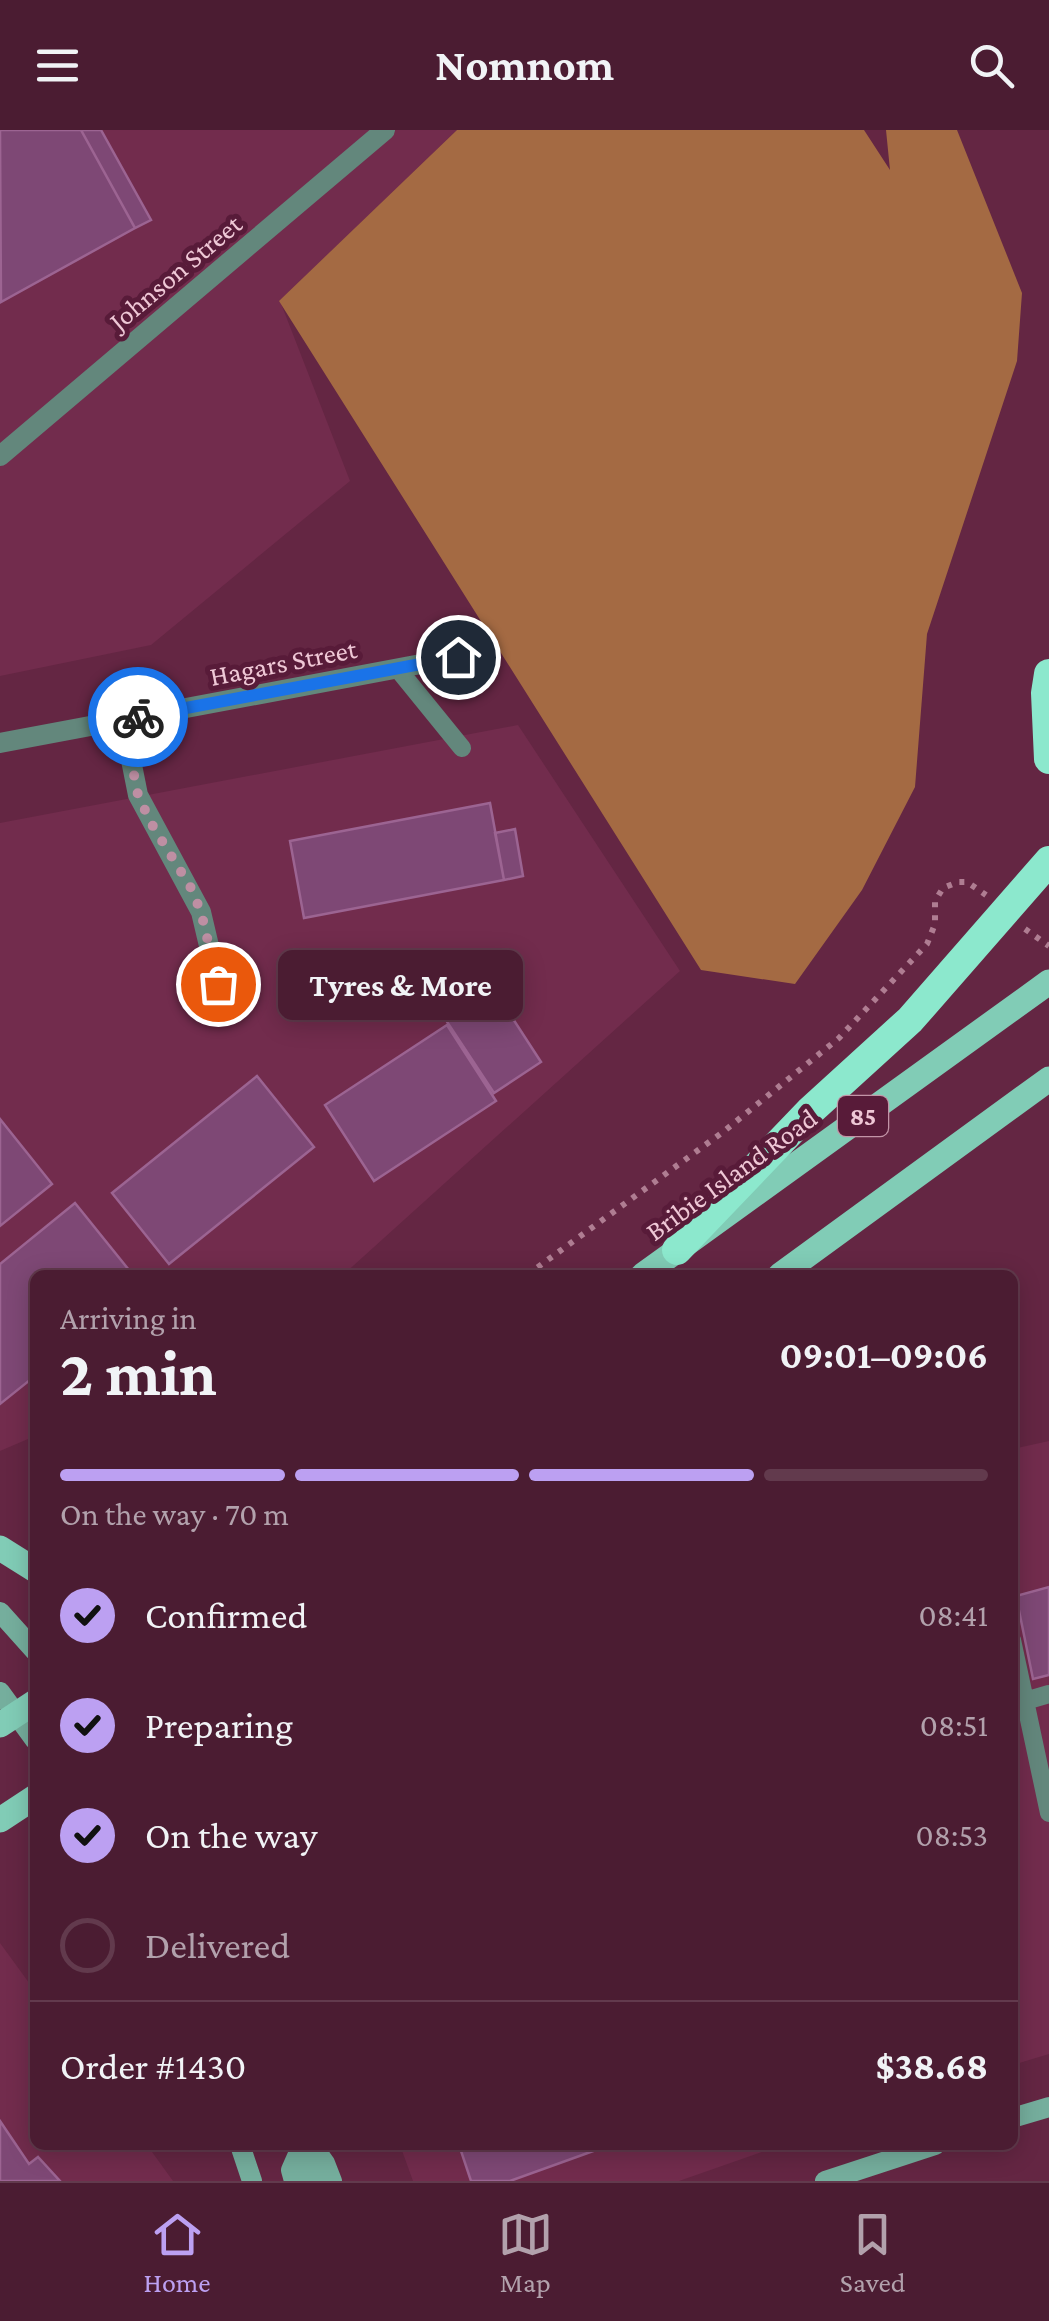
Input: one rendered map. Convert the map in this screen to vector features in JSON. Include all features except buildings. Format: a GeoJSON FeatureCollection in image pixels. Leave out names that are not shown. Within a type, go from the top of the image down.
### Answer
{"type":"FeatureCollection","features":[{"type":"Feature","properties":{"kind":"highway"},"geometry":{"type":"LineString","coordinates":[[1049,674],[1049,759]]}},
{"type":"Feature","properties":{"kind":"highway"},"geometry":{"type":"LineString","coordinates":[[676,1250],[810,1111],[910,1020],[1049,861]]}},
{"type":"Feature","properties":{"kind":"main road","name":"Bribie Island Road"},"geometry":{"type":"LineString","coordinates":[[650,1270],[1049,982]]}},
{"type":"Feature","properties":{"kind":"main road"},"geometry":{"type":"LineString","coordinates":[[787,1270],[1049,1080]]}},
{"type":"Feature","properties":{"kind":"main road"},"geometry":{"type":"LineString","coordinates":[[0,1548],[30,1567]]}},
{"type":"Feature","properties":{"kind":"main road"},"geometry":{"type":"LineString","coordinates":[[0,1820],[30,1800]]}},
{"type":"Feature","properties":{"kind":"street","name":"Johnson Street"},"geometry":{"type":"LineString","coordinates":[[0,456],[385,130]]}},
{"type":"Feature","properties":{"kind":"street","name":"Hagars Street"},"geometry":{"type":"LineString","coordinates":[[0,743],[458,657]]}},
{"type":"Feature","properties":{"kind":"street"},"geometry":{"type":"LineString","coordinates":[[123,720],[138,795],[191,888],[201,912],[218,984]]}},
{"type":"Feature","properties":{"kind":"street"},"geometry":{"type":"LineString","coordinates":[[0,1612],[30,1646]]}},
{"type":"Feature","properties":{"kind":"street"},"geometry":{"type":"LineString","coordinates":[[0,1692],[17,1714]]}},
{"type":"Feature","properties":{"kind":"street"},"geometry":{"type":"LineString","coordinates":[[1018,2116],[1049,2107]]}},
{"type":"Feature","properties":{"kind":"street"},"geometry":{"type":"LineString","coordinates":[[242,2150],[252,2181]]}},
{"type":"Feature","properties":{"kind":"street"},"geometry":{"type":"LineString","coordinates":[[294,2181],[291,2170],[304,2150]]}},
{"type":"Feature","properties":{"kind":"street"},"geometry":{"type":"LineString","coordinates":[[308,2150],[314,2181]]}},
{"type":"Feature","properties":{"kind":"street"},"geometry":{"type":"LineString","coordinates":[[312,2150],[325,2162],[332,2181]]}},
{"type":"Feature","properties":{"kind":"street"},"geometry":{"type":"LineString","coordinates":[[824,2181],[920,2150]]}},
{"type":"Feature","properties":{"kind":"lane"},"geometry":{"type":"LineString","coordinates":[[397,668],[462,748]]}},
{"type":"Feature","properties":{"kind":"lane"},"geometry":{"type":"LineString","coordinates":[[1018,1668],[1049,1813]]}},
{"type":"Feature","properties":{"kind":"lane"},"geometry":{"type":"LineString","coordinates":[[1025,1701],[1049,1694]]}},
{"type":"Feature","properties":{"kind":"path"},"geometry":{"type":"LineString","coordinates":[[535,1270],[724,1132],[838,1038],[927,944],[935,924],[935,901],[943,888],[967,882],[1049,946]]}},
{"type":"Feature","properties":{"kind":"shaded area"},"geometry":{"type":"Polygon","coordinates":[[[0,130],[457,130],[280,301],[350,481],[151,645],[0,676],[0,130]]]}},
{"type":"Feature","properties":{"kind":"shaded area"},"geometry":{"type":"Polygon","coordinates":[[[457,130],[864,130],[890,170],[886,130],[957,130],[1022,293],[1017,361],[927,634],[915,787],[862,890],[795,984],[701,970],[279,301],[457,130]]]}},
{"type":"Feature","properties":{"kind":"shaded area"},"geometry":{"type":"Polygon","coordinates":[[[518,725],[680,971],[349,1270],[30,1270],[30,1438],[0,1451],[0,823],[518,725]]]}},
{"type":"Feature","properties":{"kind":"shaded area"},"geometry":{"type":"Polygon","coordinates":[[[1049,1441],[1049,2054],[1018,2063],[1018,1448],[1049,1441]]]}},
{"type":"Feature","properties":{"kind":"shaded area"},"geometry":{"type":"Polygon","coordinates":[[[0,1943],[30,1984],[30,2150],[151,2150],[173,2181],[0,2181],[0,1943]]]}},
{"type":"Feature","properties":{"kind":"shaded area"},"geometry":{"type":"Polygon","coordinates":[[[402,2150],[768,2150],[679,2181],[413,2181],[402,2150]]]}},
{"type":"Feature","properties":{"kind":"way so far"},"geometry":{"type":"LineString","coordinates":[[138,717],[123,720],[138,795],[191,888],[209,939],[218,984]]}},
{"type":"Feature","properties":{"kind":"place","name":"Tyres & More"},"geometry":{"type":"Point","coordinates":[218,984]}},
{"type":"Feature","properties":{"kind":"route"},"geometry":{"type":"LineString","coordinates":[[138,717],[458,657]]}}]}
